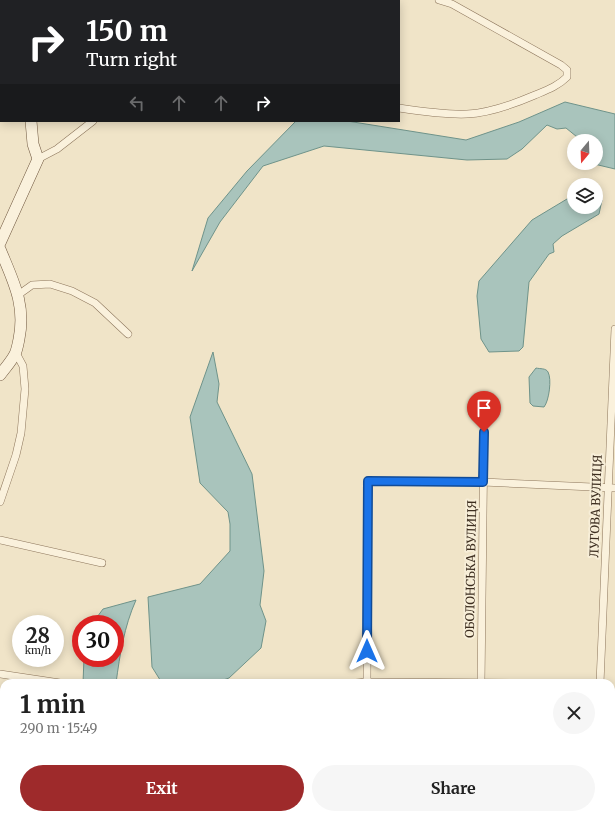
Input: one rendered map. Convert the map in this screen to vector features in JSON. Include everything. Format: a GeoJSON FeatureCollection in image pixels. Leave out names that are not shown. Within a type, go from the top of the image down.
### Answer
{"type":"FeatureCollection","features":[{"type":"Feature","properties":{"kind":"street"},"geometry":{"type":"LineString","coordinates":[[400,108],[416,111],[466,114],[479,113],[515,104],[560,84],[567,77],[567,70],[561,65],[452,4],[440,0]]}},
{"type":"Feature","properties":{"kind":"street"},"geometry":{"type":"LineString","coordinates":[[31,122],[33,144],[38,159]]}},
{"type":"Feature","properties":{"kind":"street"},"geometry":{"type":"LineString","coordinates":[[0,243],[38,159],[57,149],[92,122]]}},
{"type":"Feature","properties":{"kind":"street"},"geometry":{"type":"LineString","coordinates":[[0,249],[18,295],[21,318],[16,354],[0,374]]}},
{"type":"Feature","properties":{"kind":"street"},"geometry":{"type":"LineString","coordinates":[[18,295],[32,285],[50,284],[72,291],[95,303],[128,334]]}},
{"type":"Feature","properties":{"kind":"street","name":"ЛУГОВА ВУЛИЦЯ"},"geometry":{"type":"LineString","coordinates":[[600,679],[612,488],[615,329]]}},
{"type":"Feature","properties":{"kind":"street"},"geometry":{"type":"LineString","coordinates":[[0,502],[16,455],[22,418],[25,389],[23,366],[16,354]]}},
{"type":"Feature","properties":{"kind":"street","name":"ОБОЛОНСЬКА ВУЛИЦЯ"},"geometry":{"type":"LineString","coordinates":[[481,679],[484,432]]}},
{"type":"Feature","properties":{"kind":"street"},"geometry":{"type":"LineString","coordinates":[[367,679],[368,481],[483,482],[612,488]]}},
{"type":"Feature","properties":{"kind":"street"},"geometry":{"type":"LineString","coordinates":[[0,540],[102,563]]}},
{"type":"Feature","properties":{"kind":"street"},"geometry":{"type":"LineString","coordinates":[[0,674],[33,679]]}},
{"type":"Feature","properties":{"kind":"water"},"geometry":{"type":"Polygon","coordinates":[[[565,102],[615,114],[615,169],[603,166],[603,134],[573,134],[566,128],[557,129],[547,125],[522,149],[507,159],[467,160],[324,146],[263,166],[220,222],[192,271],[208,218],[247,171],[295,122],[353,122],[466,140],[519,122],[565,102]]]}},
{"type":"Feature","properties":{"kind":"water"},"geometry":{"type":"Polygon","coordinates":[[[567,199],[567,214],[599,214],[562,236],[553,244],[554,252],[549,254],[529,282],[523,347],[519,351],[489,352],[481,339],[477,296],[479,281],[532,220],[567,199]]]}},
{"type":"Feature","properties":{"kind":"water"},"geometry":{"type":"Polygon","coordinates":[[[213,352],[219,384],[217,402],[252,474],[264,571],[260,605],[266,621],[261,648],[226,679],[160,679],[152,667],[148,597],[200,584],[230,551],[230,524],[228,512],[200,483],[190,417],[213,352]]]}},
{"type":"Feature","properties":{"kind":"water"},"geometry":{"type":"Polygon","coordinates":[[[536,368],[546,370],[549,375],[549,395],[544,407],[533,406],[530,403],[529,377],[536,368]]]}},
{"type":"Feature","properties":{"kind":"water"},"geometry":{"type":"Polygon","coordinates":[[[136,600],[124,635],[124,615],[99,615],[103,609],[136,600]]]}},
{"type":"Feature","properties":{"kind":"water"},"geometry":{"type":"Polygon","coordinates":[[[84,667],[118,667],[117,679],[83,679],[84,667]]]}},
{"type":"Feature","properties":{"kind":"route"},"geometry":{"type":"LineString","coordinates":[[367,651],[368,481],[483,482],[484,432]]}}]}
